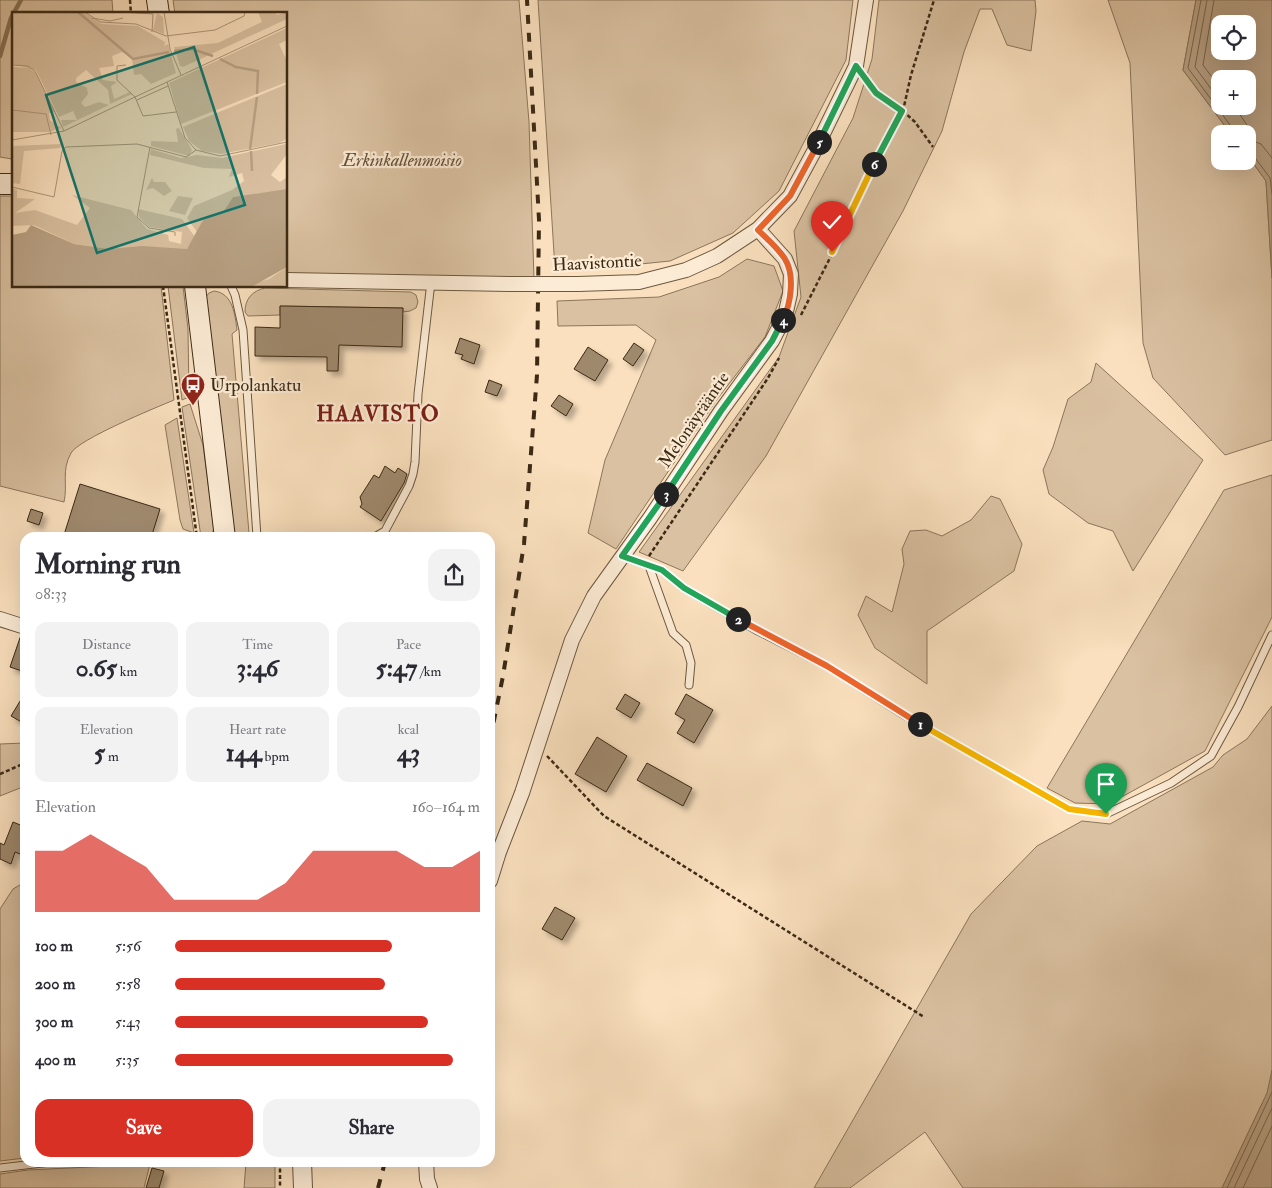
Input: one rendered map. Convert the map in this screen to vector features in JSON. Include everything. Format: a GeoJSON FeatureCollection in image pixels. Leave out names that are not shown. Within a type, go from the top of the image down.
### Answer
{"type":"FeatureCollection","features":[{"type":"Feature","properties":{"kind":"main road"},"geometry":{"type":"LineString","coordinates":[[195,288],[224,532]]}},
{"type":"Feature","properties":{"kind":"street","name":"Haavistontie"},"geometry":{"type":"LineString","coordinates":[[288,280],[509,284],[639,282],[686,270],[717,256],[758,230],[790,196],[856,66],[866,0]]}},
{"type":"Feature","properties":{"kind":"street","name":"Melonäyrääntie"},"geometry":{"type":"LineString","coordinates":[[495,863],[522,793],[572,640],[594,596],[650,518],[721,411],[772,341],[785,316],[790,294],[791,274],[785,259],[758,230]]}},
{"type":"Feature","properties":{"kind":"street"},"geometry":{"type":"LineString","coordinates":[[0,619],[20,625]]}},
{"type":"Feature","properties":{"kind":"street"},"geometry":{"type":"LineString","coordinates":[[302,1167],[302,1188]]}},
{"type":"Feature","properties":{"kind":"street"},"geometry":{"type":"LineString","coordinates":[[426,1167],[426,1179],[430,1188]]}},
{"type":"Feature","properties":{"kind":"lane"},"geometry":{"type":"LineString","coordinates":[[382,532],[385,530],[409,486],[413,474],[418,394],[431,282]]}},
{"type":"Feature","properties":{"kind":"lane"},"geometry":{"type":"LineString","coordinates":[[232,288],[236,295],[242,330],[256,532]]}},
{"type":"Feature","properties":{"kind":"lane"},"geometry":{"type":"LineString","coordinates":[[622,556],[662,570],[684,588],[758,631],[827,666],[901,713],[1069,809],[1106,814],[1170,783],[1211,756],[1238,706],[1272,635]]}},
{"type":"Feature","properties":{"kind":"lane"},"geometry":{"type":"LineString","coordinates":[[646,565],[673,633],[686,645],[691,663],[689,685]]}},
{"type":"Feature","properties":{"kind":"lane"},"geometry":{"type":"LineString","coordinates":[[0,1168],[20,1166]]}},
{"type":"Feature","properties":{"kind":"path"},"geometry":{"type":"LineString","coordinates":[[832,252],[867,178],[902,111],[934,0]]}},
{"type":"Feature","properties":{"kind":"path"},"geometry":{"type":"LineString","coordinates":[[856,66],[876,93],[915,122],[933,147]]}},
{"type":"Feature","properties":{"kind":"path"},"geometry":{"type":"LineString","coordinates":[[163,288],[196,532]]}},
{"type":"Feature","properties":{"kind":"path"},"geometry":{"type":"LineString","coordinates":[[646,565],[768,378]]}},
{"type":"Feature","properties":{"kind":"path"},"geometry":{"type":"LineString","coordinates":[[537,746],[604,816],[924,1017]]}},
{"type":"Feature","properties":{"kind":"path"},"geometry":{"type":"LineString","coordinates":[[0,774],[20,764]]}},
{"type":"Feature","properties":{"kind":"path"},"geometry":{"type":"LineString","coordinates":[[280,1167],[280,1188]]}},
{"type":"Feature","properties":{"kind":"green space"},"geometry":{"type":"Polygon","coordinates":[[[0,0],[112,0],[113,12],[12,12],[12,159],[0,157],[0,0]]]}},
{"type":"Feature","properties":{"kind":"green space","name":"Erkinkallenmoisio"},"geometry":{"type":"Polygon","coordinates":[[[173,0],[519,0],[529,122],[534,279],[288,274],[288,12],[175,12],[173,0]]]}},
{"type":"Feature","properties":{"kind":"green space"},"geometry":{"type":"Polygon","coordinates":[[[538,0],[853,0],[846,60],[779,191],[733,233],[670,261],[582,270],[555,269],[538,0]]]}},
{"type":"Feature","properties":{"kind":"green space"},"geometry":{"type":"Polygon","coordinates":[[[879,0],[1035,0],[1036,11],[1031,51],[1007,45],[992,9],[980,9],[964,52],[942,131],[903,211],[766,456],[683,571],[639,552],[779,357],[801,297],[794,231],[853,118],[872,59],[879,0]]]}},
{"type":"Feature","properties":{"kind":"green space"},"geometry":{"type":"Polygon","coordinates":[[[1108,0],[1196,0],[1183,70],[1211,107],[1211,115],[1217,115],[1224,125],[1211,125],[1211,170],[1256,170],[1256,167],[1266,181],[1272,278],[1272,440],[1225,455],[1153,378],[1143,343],[1130,63],[1108,0]]]}},
{"type":"Feature","properties":{"kind":"green space"},"geometry":{"type":"Polygon","coordinates":[[[0,196],[12,196],[12,288],[161,288],[174,400],[118,424],[77,447],[71,453],[66,466],[64,502],[0,486],[0,196]]]}},
{"type":"Feature","properties":{"kind":"green space"},"geometry":{"type":"Polygon","coordinates":[[[747,259],[774,266],[783,291],[765,337],[715,402],[616,549],[588,533],[605,460],[656,340],[636,325],[558,326],[557,301],[659,297],[719,277],[747,259]]]}},
{"type":"Feature","properties":{"kind":"green space"},"geometry":{"type":"Polygon","coordinates":[[[168,288],[183,288],[188,329],[189,397],[182,400],[168,288]]]}},
{"type":"Feature","properties":{"kind":"green space"},"geometry":{"type":"Polygon","coordinates":[[[265,288],[411,292],[416,295],[418,302],[416,308],[403,312],[403,308],[280,306],[280,315],[248,316],[245,312],[245,307],[248,299],[256,291],[265,288]]]}},
{"type":"Feature","properties":{"kind":"green space"},"geometry":{"type":"Polygon","coordinates":[[[214,291],[225,296],[229,300],[234,312],[237,330],[232,334],[249,532],[230,532],[205,298],[214,291]]]}},
{"type":"Feature","properties":{"kind":"green space"},"geometry":{"type":"Polygon","coordinates":[[[1096,363],[1203,460],[1133,571],[1113,531],[1088,523],[1049,494],[1043,470],[1053,447],[1068,399],[1091,382],[1096,363]]]}},
{"type":"Feature","properties":{"kind":"green space"},"geometry":{"type":"Polygon","coordinates":[[[190,404],[203,445],[214,528],[213,532],[200,532],[182,407],[190,404]]]}},
{"type":"Feature","properties":{"kind":"green space"},"geometry":{"type":"Polygon","coordinates":[[[177,418],[194,532],[183,529],[180,520],[165,425],[177,418]]]}},
{"type":"Feature","properties":{"kind":"green space"},"geometry":{"type":"Polygon","coordinates":[[[1272,475],[1272,617],[1205,751],[1109,804],[1075,803],[1047,788],[1224,490],[1272,475]]]}},
{"type":"Feature","properties":{"kind":"green space"},"geometry":{"type":"Polygon","coordinates":[[[991,496],[1000,499],[1022,544],[1014,571],[927,631],[927,684],[875,648],[858,615],[866,596],[892,612],[904,564],[902,549],[910,531],[926,530],[942,536],[971,520],[991,496]]]}},
{"type":"Feature","properties":{"kind":"green space"},"geometry":{"type":"Polygon","coordinates":[[[1272,706],[1272,1088],[1261,1106],[1222,1188],[963,1188],[925,1132],[850,1188],[814,1188],[971,914],[1037,846],[1082,821],[1110,824],[1213,767],[1223,755],[1247,739],[1272,706]]]}},
{"type":"Feature","properties":{"kind":"green space"},"geometry":{"type":"Polygon","coordinates":[[[20,743],[20,788],[0,796],[0,744],[20,743]]]}},
{"type":"Feature","properties":{"kind":"green space"},"geometry":{"type":"Polygon","coordinates":[[[20,885],[20,1159],[0,1161],[0,909],[13,889],[20,885]]]}},
{"type":"Feature","properties":{"kind":"green space"},"geometry":{"type":"Polygon","coordinates":[[[149,1167],[144,1188],[0,1188],[0,1174],[28,1170],[149,1167]]]}},
{"type":"Feature","properties":{"kind":"green space"},"geometry":{"type":"Polygon","coordinates":[[[246,1167],[275,1167],[275,1188],[244,1188],[246,1167]]]}},
{"type":"Feature","properties":{"kind":"water"},"geometry":{"type":"Polygon","coordinates":[[[1196,0],[1272,0],[1272,278],[1266,181],[1256,167],[1256,125],[1224,125],[1217,115],[1256,115],[1256,70],[1211,70],[1211,107],[1183,70],[1196,0]]]}},
{"type":"Feature","properties":{"kind":"water"},"geometry":{"type":"Polygon","coordinates":[[[1272,1070],[1272,1188],[1222,1188],[1267,1093],[1272,1070]]]}},
{"type":"Feature","properties":{"kind":"building"},"geometry":{"type":"Polygon","coordinates":[[[280,306],[403,308],[402,347],[339,345],[338,371],[327,371],[327,357],[255,356],[255,327],[280,328],[280,306]]]}},
{"type":"Feature","properties":{"kind":"building"},"geometry":{"type":"Polygon","coordinates":[[[460,338],[480,345],[474,364],[461,359],[463,355],[455,353],[460,338]]]}},
{"type":"Feature","properties":{"kind":"building"},"geometry":{"type":"Polygon","coordinates":[[[634,343],[644,350],[633,366],[623,359],[634,343]]]}},
{"type":"Feature","properties":{"kind":"building"},"geometry":{"type":"Polygon","coordinates":[[[588,347],[608,360],[595,381],[574,369],[588,347]]]}},
{"type":"Feature","properties":{"kind":"building"},"geometry":{"type":"Polygon","coordinates":[[[489,380],[502,385],[497,396],[485,392],[489,380]]]}},
{"type":"Feature","properties":{"kind":"building"},"geometry":{"type":"Polygon","coordinates":[[[559,395],[573,404],[566,416],[551,406],[559,395]]]}},
{"type":"Feature","properties":{"kind":"building"},"geometry":{"type":"Polygon","coordinates":[[[385,466],[395,473],[398,468],[407,474],[404,483],[381,521],[360,507],[362,504],[360,497],[374,475],[379,478],[385,466]]]}},
{"type":"Feature","properties":{"kind":"building"},"geometry":{"type":"Polygon","coordinates":[[[80,484],[160,509],[153,532],[65,532],[80,484]]]}},
{"type":"Feature","properties":{"kind":"building"},"geometry":{"type":"Polygon","coordinates":[[[31,509],[43,513],[39,525],[27,521],[31,509]]]}},
{"type":"Feature","properties":{"kind":"building"},"geometry":{"type":"Polygon","coordinates":[[[20,638],[20,670],[10,667],[20,638]]]}},
{"type":"Feature","properties":{"kind":"building"},"geometry":{"type":"Polygon","coordinates":[[[625,694],[640,703],[631,718],[616,709],[625,694]]]}},
{"type":"Feature","properties":{"kind":"building"},"geometry":{"type":"Polygon","coordinates":[[[686,694],[713,710],[694,743],[677,733],[685,720],[675,714],[686,694]]]}},
{"type":"Feature","properties":{"kind":"building"},"geometry":{"type":"Polygon","coordinates":[[[20,701],[20,721],[11,716],[20,701]]]}},
{"type":"Feature","properties":{"kind":"building"},"geometry":{"type":"Polygon","coordinates":[[[597,737],[627,756],[606,792],[575,774],[597,737]]]}},
{"type":"Feature","properties":{"kind":"building"},"geometry":{"type":"Polygon","coordinates":[[[647,763],[692,788],[683,806],[637,780],[647,763]]]}},
{"type":"Feature","properties":{"kind":"building"},"geometry":{"type":"Polygon","coordinates":[[[13,822],[20,825],[20,854],[15,852],[11,864],[0,859],[0,843],[4,845],[13,822]]]}},
{"type":"Feature","properties":{"kind":"building"},"geometry":{"type":"Polygon","coordinates":[[[555,907],[575,918],[562,940],[542,929],[555,907]]]}},
{"type":"Feature","properties":{"kind":"building"},"geometry":{"type":"Polygon","coordinates":[[[152,1168],[164,1171],[159,1188],[146,1188],[152,1168]]]}},
{"type":"Feature","properties":{"kind":"waterway"},"geometry":{"type":"LineString","coordinates":[[14,12],[21,0]]}},
{"type":"Feature","properties":{"kind":"waterway"},"geometry":{"type":"LineString","coordinates":[[0,56],[12,16]]}},
{"type":"Feature","properties":{"kind":"railway"},"geometry":{"type":"LineString","coordinates":[[495,715],[524,544],[537,375],[539,220],[527,0]]}},
{"type":"Feature","properties":{"kind":"railway"},"geometry":{"type":"LineString","coordinates":[[378,1188],[384,1167]]}},
{"type":"Feature","properties":{"kind":"place","name":"Urpolankatu"},"geometry":{"type":"Point","coordinates":[193,406]}},
{"type":"Feature","properties":{"kind":"district","name":"HAAVISTO"},"geometry":{"type":"Point","coordinates":[378,414]}},
{"type":"Feature","properties":{"kind":"route"},"geometry":{"type":"LineString","coordinates":[[832,252],[867,178],[902,111],[876,93],[856,66],[790,196],[758,230],[785,259],[791,274],[790,294],[785,316],[772,341],[721,411],[650,518],[622,556],[662,570],[684,588],[758,631],[827,666],[901,713],[1069,809],[1106,814]]}}]}
